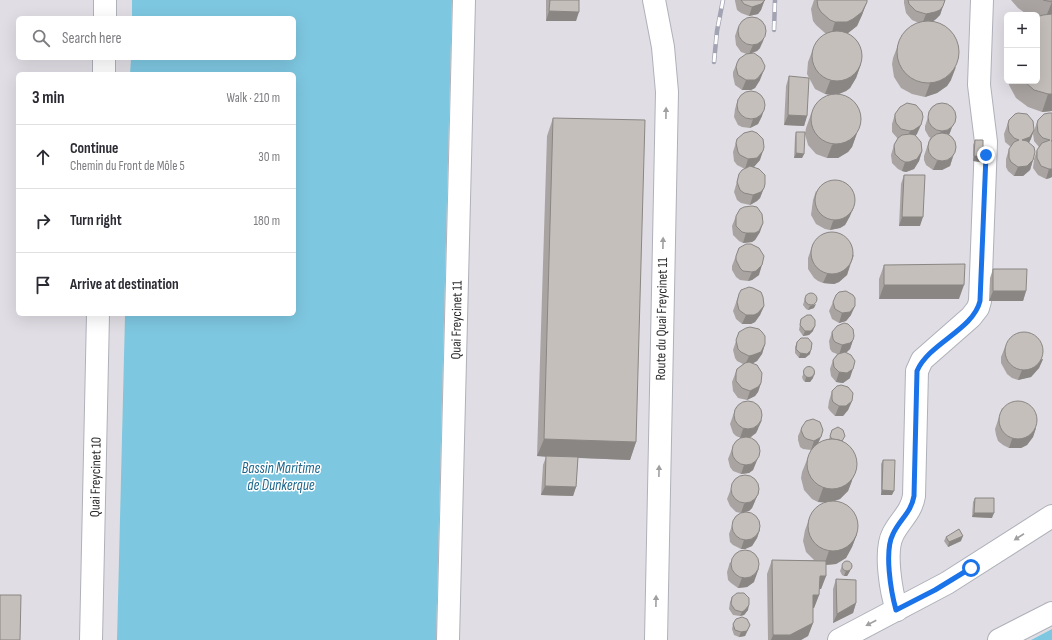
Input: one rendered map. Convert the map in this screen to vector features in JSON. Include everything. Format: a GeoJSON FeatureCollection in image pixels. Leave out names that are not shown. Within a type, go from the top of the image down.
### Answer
{"type":"FeatureCollection","features":[{"type":"Feature","properties":{"kind":"street"},"geometry":{"type":"LineString","coordinates":[[105,0],[105,16]]}},
{"type":"Feature","properties":{"kind":"street","name":"Quai Freycinet 11"},"geometry":{"type":"LineString","coordinates":[[448,640],[464,0]]}},
{"type":"Feature","properties":{"kind":"street","name":"Route du Quai Freycinet 11"},"geometry":{"type":"LineString","coordinates":[[654,0],[665,61],[666,92],[656,640]]}},
{"type":"Feature","properties":{"kind":"street"},"geometry":{"type":"LineString","coordinates":[[896,610],[891,589],[889,545],[892,534],[910,509],[914,496],[917,371],[922,360],[975,313],[980,301],[986,142],[979,85],[982,0]]}},
{"type":"Feature","properties":{"kind":"street"},"geometry":{"type":"LineString","coordinates":[[104,60],[104,72]]}},
{"type":"Feature","properties":{"kind":"street","name":"Quai Freycinet 10"},"geometry":{"type":"LineString","coordinates":[[91,640],[98,316]]}},
{"type":"Feature","properties":{"kind":"street"},"geometry":{"type":"LineString","coordinates":[[839,640],[947,583],[1052,516]]}},
{"type":"Feature","properties":{"kind":"street"},"geometry":{"type":"LineString","coordinates":[[999,640],[1052,613]]}},
{"type":"Feature","properties":{"kind":"shaded area"},"geometry":{"type":"Polygon","coordinates":[[[0,0],[132,0],[132,16],[16,16],[16,60],[131,60],[130,72],[16,72],[16,316],[125,316],[117,640],[0,640],[0,0]]]}},
{"type":"Feature","properties":{"kind":"shaded area"},"geometry":{"type":"Polygon","coordinates":[[[452,0],[1052,0],[1052,629],[1031,640],[436,640],[452,0]]]}},
{"type":"Feature","properties":{"kind":"water","name":"Bassin Maritime de Dunkerque"},"geometry":{"type":"Polygon","coordinates":[[[132,0],[452,0],[436,640],[117,640],[125,316],[296,316],[296,72],[130,72],[131,60],[296,60],[296,16],[132,16],[132,0]]]}},
{"type":"Feature","properties":{"kind":"water"},"geometry":{"type":"Polygon","coordinates":[[[1052,629],[1052,640],[1031,640],[1052,629]]]}},
{"type":"Feature","properties":{"kind":"building"},"geometry":{"type":"Polygon","coordinates":[[[550,0],[579,0],[579,12],[549,11],[550,0]]]}},
{"type":"Feature","properties":{"kind":"building"},"geometry":{"type":"Polygon","coordinates":[[[741,0],[765,0],[761,4],[752,7],[744,4],[741,0]]]}},
{"type":"Feature","properties":{"kind":"building"},"geometry":{"type":"Polygon","coordinates":[[[817,0],[867,0],[867,2],[862,12],[853,19],[847,22],[835,22],[830,20],[821,12],[818,7],[817,0]]]}},
{"type":"Feature","properties":{"kind":"building"},"geometry":{"type":"Polygon","coordinates":[[[908,0],[945,0],[940,10],[926,14],[916,11],[909,4],[908,0]]]}},
{"type":"Feature","properties":{"kind":"building"},"geometry":{"type":"Polygon","coordinates":[[[1052,14],[1052,94],[1034,90],[1027,84],[1040,84],[1040,16],[1052,14]]]}},
{"type":"Feature","properties":{"kind":"building"},"geometry":{"type":"Polygon","coordinates":[[[752,17],[762,21],[766,31],[762,41],[752,45],[742,41],[738,31],[742,21],[752,17]]]}},
{"type":"Feature","properties":{"kind":"building"},"geometry":{"type":"Polygon","coordinates":[[[928,21],[945,26],[950,30],[954,35],[959,52],[954,69],[950,74],[945,78],[928,83],[911,78],[906,74],[902,69],[897,52],[902,35],[906,30],[911,26],[928,21]]]}},
{"type":"Feature","properties":{"kind":"building"},"geometry":{"type":"Polygon","coordinates":[[[837,31],[847,33],[855,38],[860,46],[862,56],[860,66],[855,74],[847,79],[837,81],[827,79],[819,74],[814,66],[812,56],[814,46],[819,38],[827,33],[837,31]]]}},
{"type":"Feature","properties":{"kind":"building"},"geometry":{"type":"Polygon","coordinates":[[[754,53],[761,58],[765,66],[764,70],[755,80],[746,80],[738,75],[736,67],[737,63],[739,59],[746,54],[754,53]]]}},
{"type":"Feature","properties":{"kind":"building"},"geometry":{"type":"Polygon","coordinates":[[[789,76],[809,78],[807,116],[788,115],[789,76]]]}},
{"type":"Feature","properties":{"kind":"building"},"geometry":{"type":"Polygon","coordinates":[[[751,91],[761,95],[765,105],[761,115],[751,119],[741,115],[737,105],[741,95],[751,91]]]}},
{"type":"Feature","properties":{"kind":"building"},"geometry":{"type":"Polygon","coordinates":[[[831,94],[841,94],[854,101],[861,114],[861,124],[854,137],[841,144],[831,144],[822,140],[815,133],[811,124],[811,114],[815,105],[822,98],[831,94]]]}},
{"type":"Feature","properties":{"kind":"building"},"geometry":{"type":"Polygon","coordinates":[[[907,103],[916,105],[922,112],[923,117],[921,125],[910,131],[901,129],[896,123],[895,118],[895,114],[900,107],[907,103]]]}},
{"type":"Feature","properties":{"kind":"building"},"geometry":{"type":"Polygon","coordinates":[[[942,103],[952,107],[956,117],[952,127],[942,131],[932,127],[928,117],[932,107],[942,103]]]}},
{"type":"Feature","properties":{"kind":"building"},"geometry":{"type":"Polygon","coordinates":[[[1018,113],[1027,114],[1033,121],[1034,130],[1030,137],[1022,140],[1027,141],[1034,147],[1035,152],[1033,160],[1027,166],[1018,167],[1011,162],[1009,158],[1009,149],[1014,142],[1019,140],[1014,138],[1009,132],[1008,124],[1009,120],[1018,113]]]}},
{"type":"Feature","properties":{"kind":"building"},"geometry":{"type":"Polygon","coordinates":[[[1052,113],[1052,169],[1041,166],[1037,158],[1037,150],[1042,143],[1050,140],[1043,138],[1038,132],[1038,120],[1044,114],[1052,113]]]}},
{"type":"Feature","properties":{"kind":"building"},"geometry":{"type":"Polygon","coordinates":[[[553,118],[645,120],[636,442],[544,439],[553,118]]]}},
{"type":"Feature","properties":{"kind":"building"},"geometry":{"type":"Polygon","coordinates":[[[752,131],[757,133],[763,139],[764,147],[763,151],[757,158],[748,159],[740,155],[736,143],[737,139],[744,133],[752,131]]]}},
{"type":"Feature","properties":{"kind":"building"},"geometry":{"type":"Polygon","coordinates":[[[796,132],[805,132],[804,154],[796,153],[796,132]]]}},
{"type":"Feature","properties":{"kind":"building"},"geometry":{"type":"Polygon","coordinates":[[[942,133],[952,137],[956,147],[952,157],[942,161],[932,157],[928,147],[932,137],[942,133]]]}},
{"type":"Feature","properties":{"kind":"building"},"geometry":{"type":"Polygon","coordinates":[[[902,135],[915,135],[921,142],[922,151],[917,159],[905,162],[895,154],[894,145],[898,138],[902,135]]]}},
{"type":"Feature","properties":{"kind":"building"},"geometry":{"type":"Polygon","coordinates":[[[975,140],[983,140],[983,157],[974,156],[975,140]]]}},
{"type":"Feature","properties":{"kind":"building"},"geometry":{"type":"Polygon","coordinates":[[[750,166],[759,169],[765,175],[764,188],[761,192],[753,195],[744,193],[740,190],[737,182],[739,174],[742,170],[750,166]]]}},
{"type":"Feature","properties":{"kind":"building"},"geometry":{"type":"Polygon","coordinates":[[[904,175],[925,175],[923,217],[902,217],[904,175]]]}},
{"type":"Feature","properties":{"kind":"building"},"geometry":{"type":"Polygon","coordinates":[[[839,180],[846,183],[852,189],[855,200],[854,208],[846,217],[839,220],[831,220],[824,217],[816,208],[815,196],[818,189],[827,181],[839,180]]]}},
{"type":"Feature","properties":{"kind":"building"},"geometry":{"type":"Polygon","coordinates":[[[752,206],[757,207],[762,214],[763,223],[759,231],[755,233],[742,232],[736,226],[736,216],[740,209],[752,206]]]}},
{"type":"Feature","properties":{"kind":"building"},"geometry":{"type":"Polygon","coordinates":[[[828,232],[836,232],[844,235],[850,241],[853,253],[850,265],[844,271],[836,274],[828,274],[820,271],[814,265],[811,257],[811,249],[814,241],[820,235],[828,232]]]}},
{"type":"Feature","properties":{"kind":"building"},"geometry":{"type":"Polygon","coordinates":[[[746,244],[751,244],[759,248],[764,256],[762,265],[756,271],[743,271],[736,260],[739,248],[746,244]]]}},
{"type":"Feature","properties":{"kind":"building"},"geometry":{"type":"Polygon","coordinates":[[[965,264],[964,285],[884,285],[884,265],[965,264]]]}},
{"type":"Feature","properties":{"kind":"building"},"geometry":{"type":"Polygon","coordinates":[[[993,269],[1027,269],[1026,291],[993,291],[993,269]]]}},
{"type":"Feature","properties":{"kind":"building"},"geometry":{"type":"Polygon","coordinates":[[[749,287],[761,292],[763,297],[764,306],[754,315],[746,315],[739,310],[737,302],[741,290],[749,287]]]}},
{"type":"Feature","properties":{"kind":"building"},"geometry":{"type":"Polygon","coordinates":[[[846,291],[855,298],[855,306],[850,312],[842,313],[835,309],[833,302],[839,292],[846,291]]]}},
{"type":"Feature","properties":{"kind":"building"},"geometry":{"type":"Polygon","coordinates":[[[809,293],[813,293],[817,299],[813,305],[809,305],[805,301],[805,297],[809,293]]]}},
{"type":"Feature","properties":{"kind":"building"},"geometry":{"type":"Polygon","coordinates":[[[807,315],[811,315],[815,320],[815,326],[811,331],[805,331],[800,325],[801,319],[807,315]]]}},
{"type":"Feature","properties":{"kind":"building"},"geometry":{"type":"Polygon","coordinates":[[[844,323],[848,324],[853,329],[854,336],[850,343],[842,345],[835,342],[832,332],[837,326],[844,323]]]}},
{"type":"Feature","properties":{"kind":"building"},"geometry":{"type":"Polygon","coordinates":[[[750,327],[759,329],[762,332],[765,336],[765,344],[761,352],[749,356],[738,349],[736,340],[739,332],[750,327]]]}},
{"type":"Feature","properties":{"kind":"building"},"geometry":{"type":"Polygon","coordinates":[[[1020,332],[1028,332],[1038,337],[1042,344],[1042,358],[1038,365],[1028,370],[1020,370],[1010,365],[1008,362],[1005,355],[1005,347],[1010,337],[1013,335],[1020,332]]]}},
{"type":"Feature","properties":{"kind":"building"},"geometry":{"type":"Polygon","coordinates":[[[801,338],[808,338],[812,343],[811,350],[807,354],[800,353],[796,349],[797,342],[801,338]]]}},
{"type":"Feature","properties":{"kind":"building"},"geometry":{"type":"Polygon","coordinates":[[[845,352],[851,355],[855,361],[853,369],[847,373],[839,372],[834,367],[833,360],[838,354],[845,352]]]}},
{"type":"Feature","properties":{"kind":"building"},"geometry":{"type":"Polygon","coordinates":[[[749,362],[757,365],[762,373],[761,383],[758,387],[750,391],[742,388],[736,381],[737,369],[749,362]]]}},
{"type":"Feature","properties":{"kind":"building"},"geometry":{"type":"Polygon","coordinates":[[[807,367],[811,367],[813,368],[813,376],[807,377],[804,374],[804,370],[807,367]]]}},
{"type":"Feature","properties":{"kind":"building"},"geometry":{"type":"Polygon","coordinates":[[[841,385],[848,387],[853,393],[852,401],[846,406],[839,406],[833,402],[832,399],[832,391],[837,386],[841,385]]]}},
{"type":"Feature","properties":{"kind":"building"},"geometry":{"type":"Polygon","coordinates":[[[748,401],[758,405],[762,415],[758,425],[748,429],[738,425],[734,415],[738,405],[748,401]]]}},
{"type":"Feature","properties":{"kind":"building"},"geometry":{"type":"Polygon","coordinates":[[[1014,401],[1022,401],[1032,406],[1036,413],[1036,427],[1032,434],[1022,439],[1014,439],[1004,434],[1002,431],[999,424],[999,416],[1004,406],[1007,404],[1014,401]]]}},
{"type":"Feature","properties":{"kind":"building"},"geometry":{"type":"Polygon","coordinates":[[[813,419],[820,422],[823,430],[821,437],[814,441],[804,437],[801,430],[806,421],[813,419]]]}},
{"type":"Feature","properties":{"kind":"building"},"geometry":{"type":"Polygon","coordinates":[[[838,427],[843,430],[845,436],[842,441],[832,439],[830,436],[832,430],[838,427]]]}},
{"type":"Feature","properties":{"kind":"building"},"geometry":{"type":"Polygon","coordinates":[[[746,437],[756,441],[760,451],[756,461],[746,465],[736,461],[732,451],[736,441],[746,437]]]}},
{"type":"Feature","properties":{"kind":"building"},"geometry":{"type":"Polygon","coordinates":[[[827,439],[837,439],[850,446],[857,459],[857,469],[850,482],[837,489],[827,489],[818,485],[811,478],[807,469],[807,459],[811,450],[818,443],[827,439]]]}},
{"type":"Feature","properties":{"kind":"building"},"geometry":{"type":"Polygon","coordinates":[[[546,456],[578,457],[576,487],[545,486],[546,456]]]}},
{"type":"Feature","properties":{"kind":"building"},"geometry":{"type":"Polygon","coordinates":[[[883,460],[895,460],[894,491],[882,490],[883,460]]]}},
{"type":"Feature","properties":{"kind":"building"},"geometry":{"type":"Polygon","coordinates":[[[745,475],[755,479],[759,489],[755,499],[745,503],[735,499],[731,489],[735,479],[745,475]]]}},
{"type":"Feature","properties":{"kind":"building"},"geometry":{"type":"Polygon","coordinates":[[[975,498],[994,498],[994,513],[974,513],[975,498]]]}},
{"type":"Feature","properties":{"kind":"building"},"geometry":{"type":"Polygon","coordinates":[[[833,501],[842,503],[851,508],[856,517],[858,526],[856,535],[851,544],[842,549],[833,551],[824,549],[815,544],[810,535],[808,526],[810,517],[815,508],[824,503],[833,501]]]}},
{"type":"Feature","properties":{"kind":"building"},"geometry":{"type":"Polygon","coordinates":[[[746,512],[756,516],[760,526],[756,536],[746,540],[736,536],[732,526],[736,516],[746,512]]]}},
{"type":"Feature","properties":{"kind":"building"},"geometry":{"type":"Polygon","coordinates":[[[959,529],[963,536],[949,542],[946,537],[959,529]]]}},
{"type":"Feature","properties":{"kind":"building"},"geometry":{"type":"Polygon","coordinates":[[[745,550],[755,554],[759,564],[755,574],[745,578],[735,574],[731,564],[735,554],[745,550]]]}},
{"type":"Feature","properties":{"kind":"building"},"geometry":{"type":"Polygon","coordinates":[[[772,560],[826,561],[826,576],[820,576],[819,595],[813,595],[813,623],[790,635],[773,635],[772,560]]]}},
{"type":"Feature","properties":{"kind":"building"},"geometry":{"type":"Polygon","coordinates":[[[847,561],[852,566],[847,571],[842,566],[847,561]]]}},
{"type":"Feature","properties":{"kind":"building"},"geometry":{"type":"Polygon","coordinates":[[[836,579],[856,580],[856,603],[837,614],[836,579]]]}},
{"type":"Feature","properties":{"kind":"building"},"geometry":{"type":"Polygon","coordinates":[[[737,593],[744,593],[749,598],[749,605],[742,612],[735,610],[731,604],[732,597],[737,593]]]}},
{"type":"Feature","properties":{"kind":"building"},"geometry":{"type":"Polygon","coordinates":[[[0,595],[21,595],[20,640],[0,640],[0,595]]]}},
{"type":"Feature","properties":{"kind":"building"},"geometry":{"type":"Polygon","coordinates":[[[742,617],[747,619],[750,625],[747,631],[741,632],[735,630],[733,624],[736,619],[742,617]]]}},
{"type":"Feature","properties":{"kind":"railway"},"geometry":{"type":"LineString","coordinates":[[714,62],[717,31],[723,0]]}},
{"type":"Feature","properties":{"kind":"railway"},"geometry":{"type":"LineString","coordinates":[[774,30],[775,0]]}},
{"type":"Feature","properties":{"kind":"route"},"geometry":{"type":"LineString","coordinates":[[971,568],[935,590],[896,610],[891,589],[889,545],[892,534],[910,509],[914,496],[916,376],[922,360],[971,317],[978,308],[980,301],[986,155]]}}]}
